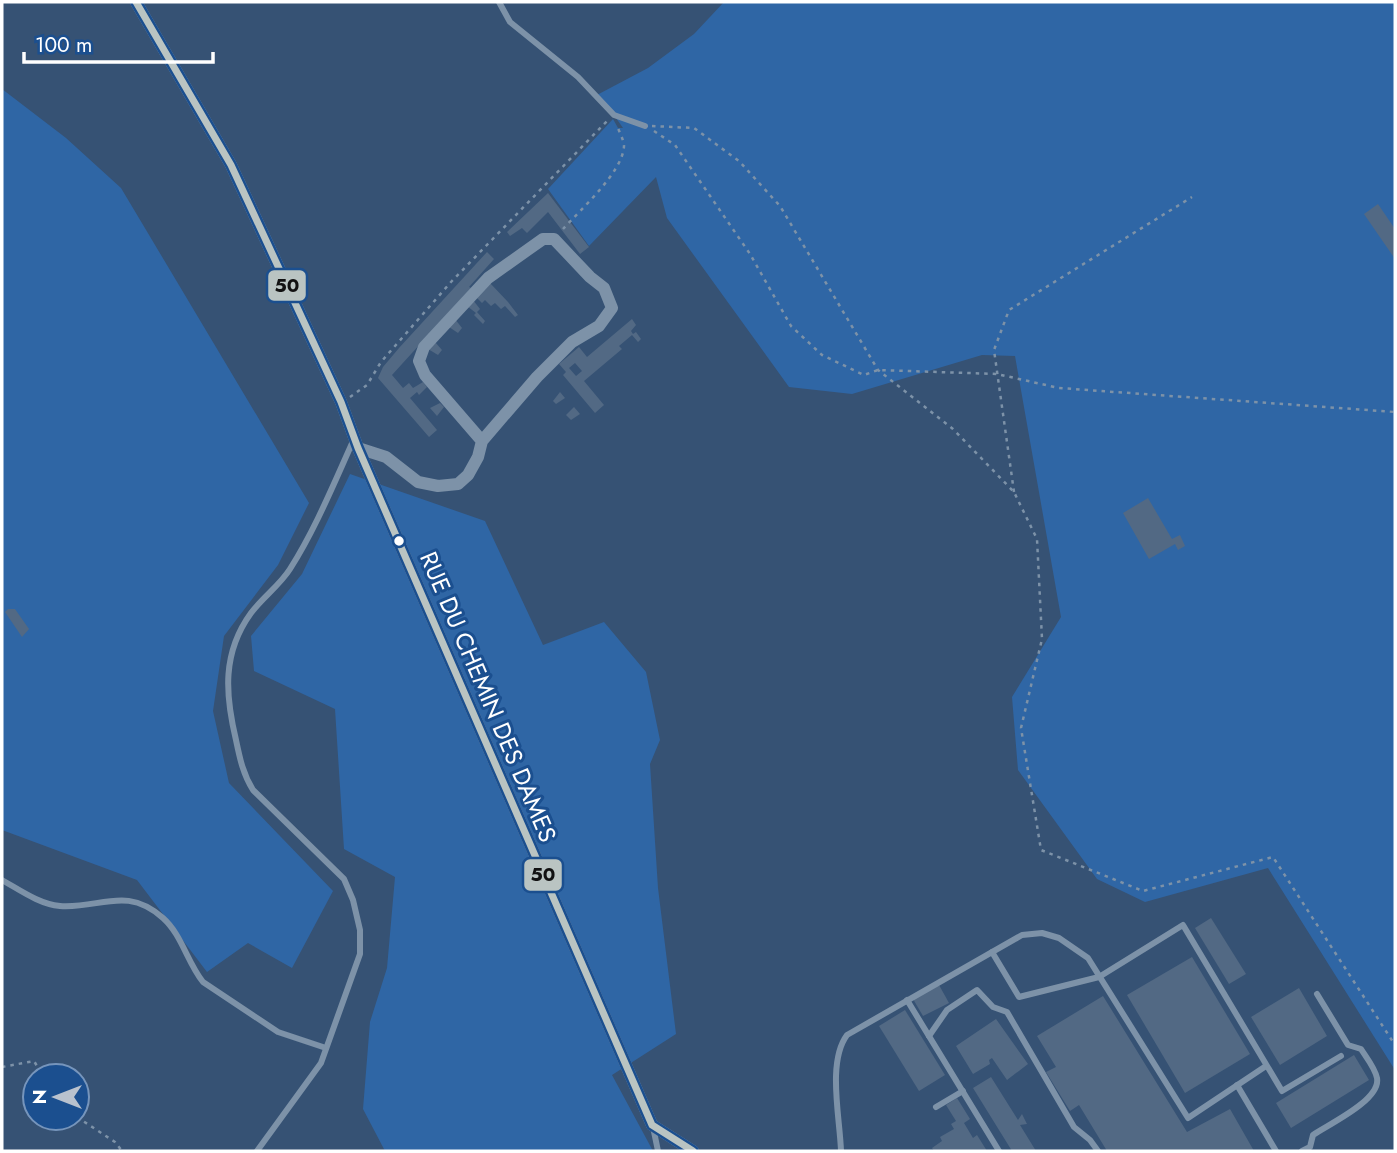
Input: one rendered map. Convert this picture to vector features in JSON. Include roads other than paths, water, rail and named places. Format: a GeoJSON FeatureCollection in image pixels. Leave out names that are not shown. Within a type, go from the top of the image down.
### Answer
{"type":"FeatureCollection","features":[{"type":"Feature","properties":{"kind":"street","name":"RUE DU CHEMIN DES DAMES"},"geometry":{"type":"LineString","coordinates":[[136,2],[232,165],[341,402],[356,444],[652,1125]]}},
{"type":"Feature","properties":{"kind":"street"},"geometry":{"type":"LineString","coordinates":[[356,444],[386,457],[418,482],[438,486],[458,484],[468,475],[478,457],[482,441],[537,377],[572,342],[598,326],[612,308],[604,288],[554,239],[543,239],[488,278],[424,347],[419,360],[425,375],[482,441]]}},
{"type":"Feature","properties":{"kind":"street"},"geometry":{"type":"LineString","coordinates":[[652,1125],[693,1151]]}},
{"type":"Feature","properties":{"kind":"lane"},"geometry":{"type":"LineString","coordinates":[[499,2],[510,22],[578,77],[614,115],[645,125]]}},
{"type":"Feature","properties":{"kind":"lane"},"geometry":{"type":"LineString","coordinates":[[257,1151],[321,1063],[360,954],[360,930],[353,900],[344,879],[253,790],[243,774],[228,705],[228,672],[237,637],[252,612],[289,571],[356,444]]}},
{"type":"Feature","properties":{"kind":"lane"},"geometry":{"type":"LineString","coordinates":[[2,880],[42,902],[61,906],[115,899],[142,904],[175,930],[203,982],[278,1032],[326,1048]]}},
{"type":"Feature","properties":{"kind":"lane"},"geometry":{"type":"LineString","coordinates":[[992,952],[1019,997],[1099,977],[1183,925],[1282,1091],[1341,1056]]}},
{"type":"Feature","properties":{"kind":"lane"},"geometry":{"type":"LineString","coordinates":[[841,1151],[836,1061],[839,1046],[846,1035],[1022,935],[1042,933],[1059,938],[1087,958],[1188,1118],[1266,1066]]}},
{"type":"Feature","properties":{"kind":"lane"},"geometry":{"type":"LineString","coordinates":[[929,1036],[947,1010],[977,990],[993,1007],[1007,1012],[1074,1127],[1090,1140],[1098,1151]]}},
{"type":"Feature","properties":{"kind":"lane"},"geometry":{"type":"LineString","coordinates":[[1302,1151],[1310,1147],[1312,1135],[1368,1099],[1376,1090],[1377,1079],[1361,1049],[1348,1045],[1317,994]]}},
{"type":"Feature","properties":{"kind":"lane"},"geometry":{"type":"LineString","coordinates":[[907,1000],[999,1151]]}},
{"type":"Feature","properties":{"kind":"lane"},"geometry":{"type":"LineString","coordinates":[[1237,1085],[1276,1151]]}},
{"type":"Feature","properties":{"kind":"lane"},"geometry":{"type":"LineString","coordinates":[[936,1107],[962,1091]]}},
{"type":"Feature","properties":{"kind":"lane"},"geometry":{"type":"LineString","coordinates":[[652,1125],[658,1151]]}}]}
